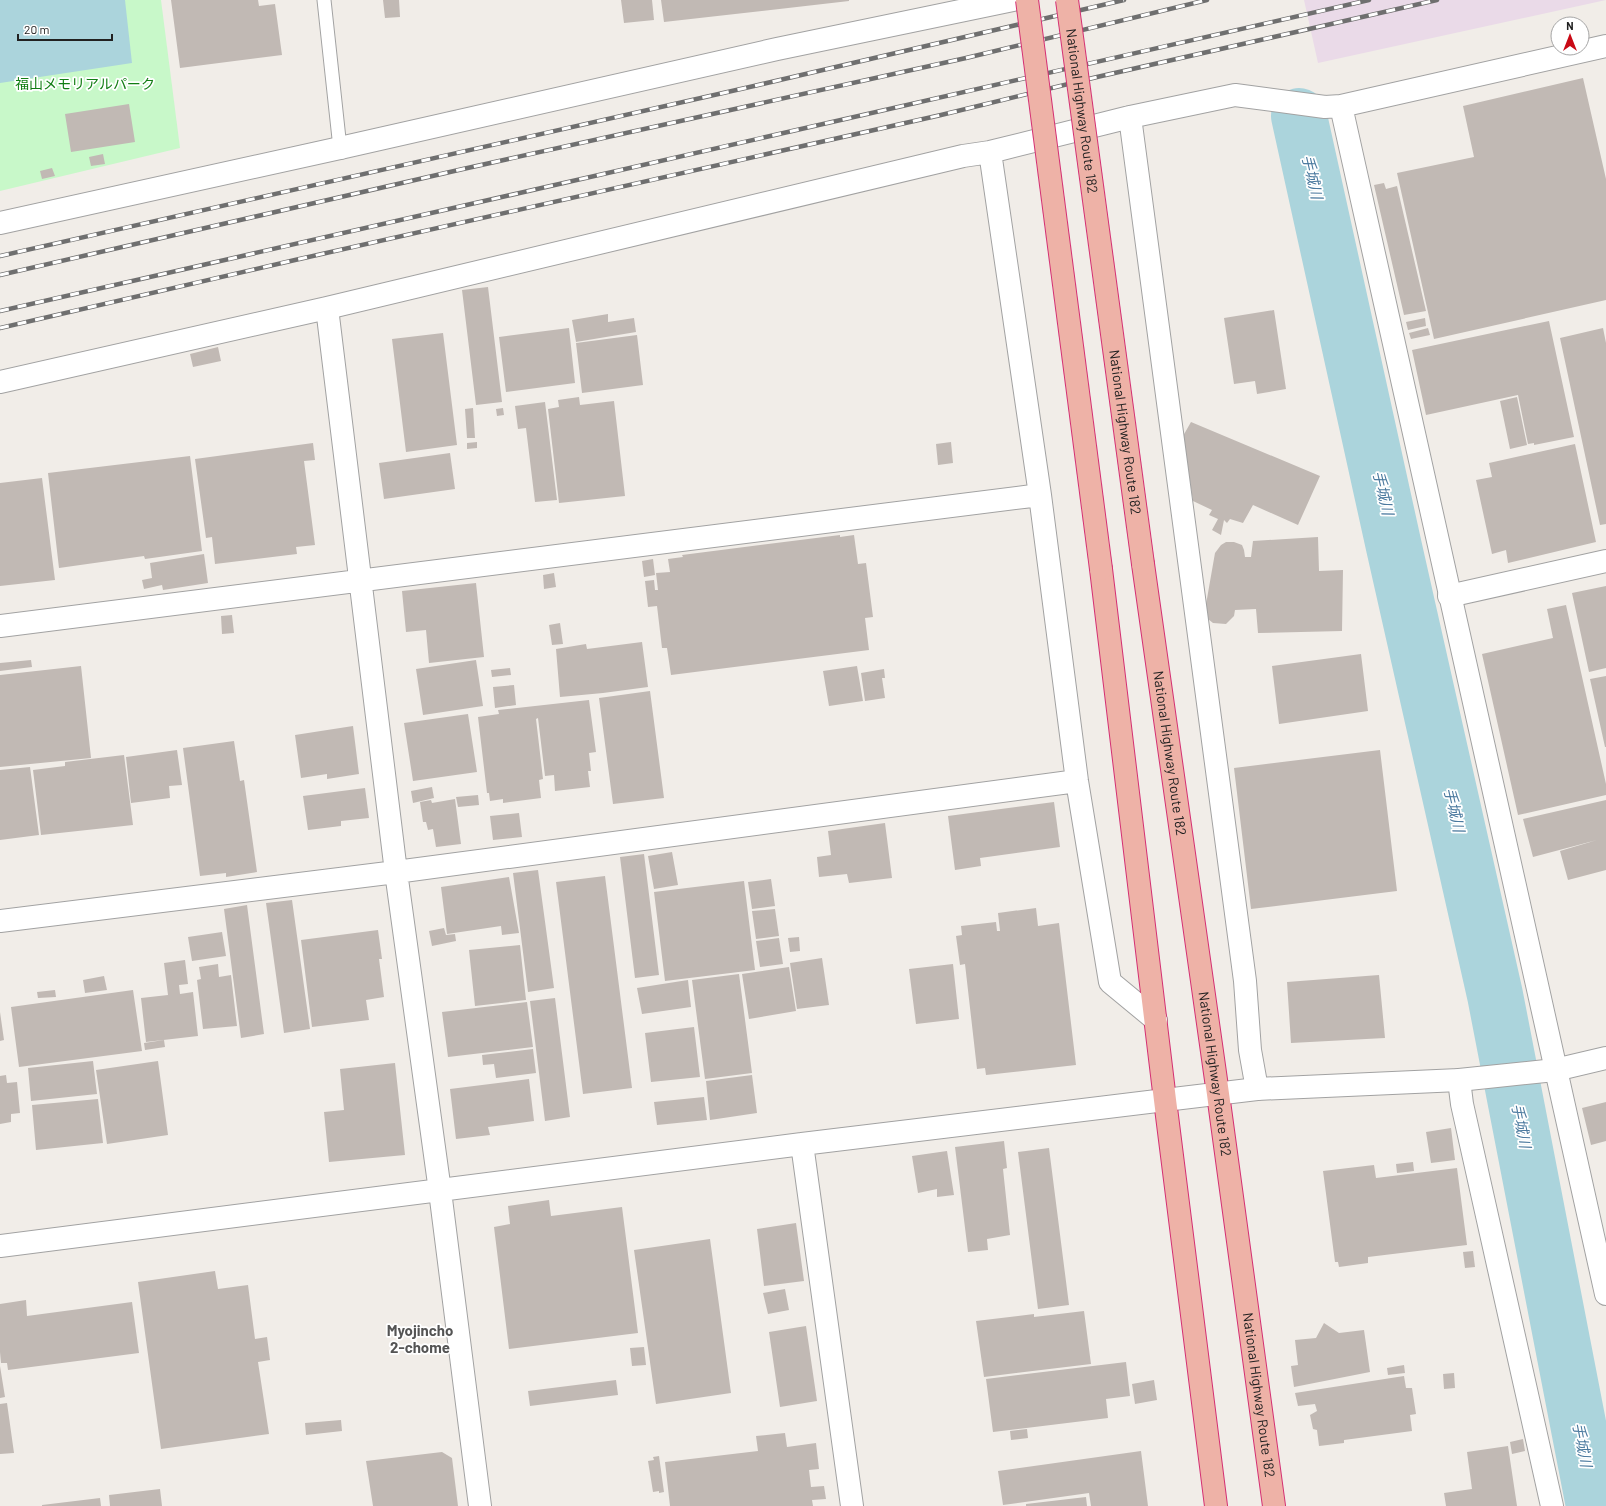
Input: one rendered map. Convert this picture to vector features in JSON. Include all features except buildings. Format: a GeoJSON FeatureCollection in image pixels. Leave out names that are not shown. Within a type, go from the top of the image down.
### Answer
{"type":"FeatureCollection","features":[{"type":"Feature","properties":{"kind":"highway"},"geometry":{"type":"LineString","coordinates":[[1026,0],[1101,569],[1216,1506]]}},
{"type":"Feature","properties":{"kind":"highway","name":"National Highway Route 182"},"geometry":{"type":"LineString","coordinates":[[1067,0],[1143,564],[1218,1094],[1274,1506]]}},
{"type":"Feature","properties":{"kind":"street"},"geometry":{"type":"LineString","coordinates":[[0,223],[340,148],[976,4],[1013,0]]}},
{"type":"Feature","properties":{"kind":"street"},"geometry":{"type":"LineString","coordinates":[[0,382],[327,308],[955,158],[990,152],[1130,117],[1235,95],[1333,107],[1606,46]]}},
{"type":"Feature","properties":{"kind":"street"},"geometry":{"type":"LineString","coordinates":[[1333,107],[1449,596],[1547,1071],[1606,1294]]}},
{"type":"Feature","properties":{"kind":"street"},"geometry":{"type":"LineString","coordinates":[[1130,117],[1245,981],[1250,1050],[1257,1089]]}},
{"type":"Feature","properties":{"kind":"street"},"geometry":{"type":"LineString","coordinates":[[990,152],[1040,494],[1077,781],[1110,982],[1156,1020]]}},
{"type":"Feature","properties":{"kind":"street"},"geometry":{"type":"LineString","coordinates":[[327,308],[396,872],[440,1191],[480,1506]]}},
{"type":"Feature","properties":{"kind":"street"},"geometry":{"type":"LineString","coordinates":[[0,626],[360,582],[1040,494]]}},
{"type":"Feature","properties":{"kind":"street"},"geometry":{"type":"LineString","coordinates":[[1449,596],[1606,561]]}},
{"type":"Feature","properties":{"kind":"street"},"geometry":{"type":"LineString","coordinates":[[0,922],[396,872],[1077,781]]}},
{"type":"Feature","properties":{"kind":"street"},"geometry":{"type":"LineString","coordinates":[[0,1246],[802,1144],[1257,1089],[1467,1079],[1547,1071],[1606,1058]]}},
{"type":"Feature","properties":{"kind":"street"},"geometry":{"type":"LineString","coordinates":[[1467,1079],[1462,1104],[1552,1506]]}},
{"type":"Feature","properties":{"kind":"street"},"geometry":{"type":"LineString","coordinates":[[802,1144],[852,1506]]}},
{"type":"Feature","properties":{"kind":"lane"},"geometry":{"type":"LineString","coordinates":[[324,0],[340,148]]}},
{"type":"Feature","properties":{"kind":"shaded area"},"geometry":{"type":"Polygon","coordinates":[[[1304,0],[1606,0],[1318,63],[1304,0]]]}},
{"type":"Feature","properties":{"kind":"green space","name":"福山メモリアルパーク"},"geometry":{"type":"Polygon","coordinates":[[[0,0],[161,0],[180,148],[0,191],[0,0]]]}},
{"type":"Feature","properties":{"kind":"water"},"geometry":{"type":"Polygon","coordinates":[[[0,0],[125,0],[132,63],[0,83],[0,0]]]}},
{"type":"Feature","properties":{"kind":"waterway","name":"手城川"},"geometry":{"type":"LineString","coordinates":[[1299,116],[1495,995],[1594,1506]]}},
{"type":"Feature","properties":{"kind":"railway"},"geometry":{"type":"LineString","coordinates":[[0,256],[754,86],[1124,0]]}},
{"type":"Feature","properties":{"kind":"railway"},"geometry":{"type":"LineString","coordinates":[[0,275],[463,169],[966,58],[1207,0]]}},
{"type":"Feature","properties":{"kind":"railway"},"geometry":{"type":"LineString","coordinates":[[0,311],[1369,0]]}},
{"type":"Feature","properties":{"kind":"railway"},"geometry":{"type":"LineString","coordinates":[[0,328],[941,115],[1097,77],[1437,0]]}},
{"type":"Feature","properties":{"kind":"district","name":"Myojincho 2-chome"},"geometry":{"type":"Point","coordinates":[420,1340]}}]}
